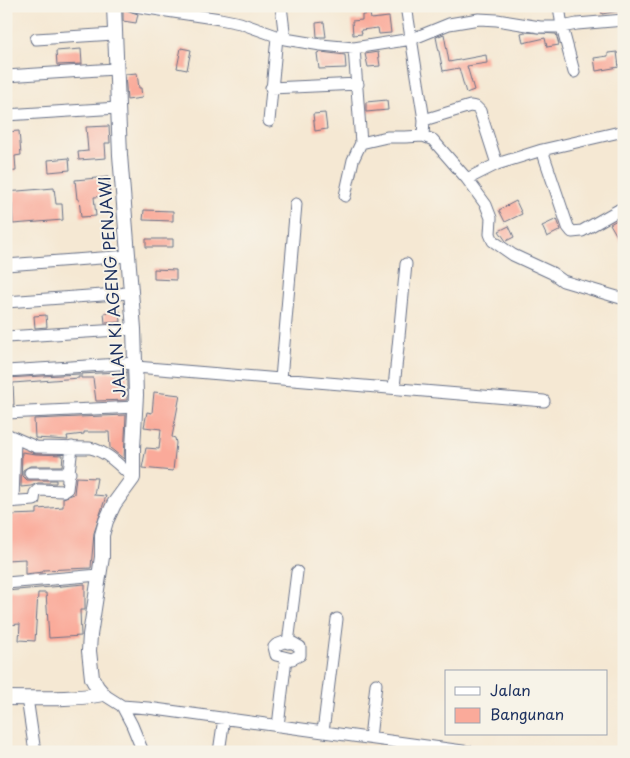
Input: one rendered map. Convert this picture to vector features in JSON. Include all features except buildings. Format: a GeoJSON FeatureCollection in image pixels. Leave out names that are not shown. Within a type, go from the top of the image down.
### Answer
{"type":"FeatureCollection","features":[{"type":"Feature","properties":{"kind":"main road","name":"JALAN KI AGENG PENJAWI"},"geometry":{"type":"LineString","coordinates":[[114,6],[115,70],[136,365],[136,407],[133,448],[134,478]]}},
{"type":"Feature","properties":{"kind":"main road"},"geometry":{"type":"LineString","coordinates":[[103,694],[92,678],[89,651],[102,535],[114,504],[134,478]]}},
{"type":"Feature","properties":{"kind":"main road"},"geometry":{"type":"LineString","coordinates":[[6,698],[81,698],[103,694]]}},
{"type":"Feature","properties":{"kind":"street"},"geometry":{"type":"LineString","coordinates":[[134,6],[240,23],[281,38],[321,45],[354,48],[412,39],[449,24],[479,19],[540,27],[562,27],[624,20]]}},
{"type":"Feature","properties":{"kind":"street"},"geometry":{"type":"LineString","coordinates":[[269,121],[272,88],[281,38],[281,6]]}},
{"type":"Feature","properties":{"kind":"street"},"geometry":{"type":"LineString","coordinates":[[406,6],[424,120],[423,136]]}},
{"type":"Feature","properties":{"kind":"street"},"geometry":{"type":"LineString","coordinates":[[559,6],[562,27],[574,72]]}},
{"type":"Feature","properties":{"kind":"street"},"geometry":{"type":"LineString","coordinates":[[36,38],[114,34]]}},
{"type":"Feature","properties":{"kind":"street"},"geometry":{"type":"LineString","coordinates":[[345,196],[352,160],[361,143],[354,48]]}},
{"type":"Feature","properties":{"kind":"street"},"geometry":{"type":"LineString","coordinates":[[6,76],[115,70]]}},
{"type":"Feature","properties":{"kind":"street"},"geometry":{"type":"LineString","coordinates":[[272,88],[358,84]]}},
{"type":"Feature","properties":{"kind":"street"},"geometry":{"type":"LineString","coordinates":[[424,120],[470,106],[476,107],[480,111],[497,164]]}},
{"type":"Feature","properties":{"kind":"street"},"geometry":{"type":"LineString","coordinates":[[6,115],[118,108]]}},
{"type":"Feature","properties":{"kind":"street"},"geometry":{"type":"LineString","coordinates":[[467,179],[497,164],[542,150],[624,131]]}},
{"type":"Feature","properties":{"kind":"street"},"geometry":{"type":"LineString","coordinates":[[361,143],[387,138],[423,136],[433,140],[467,179],[490,214],[490,234],[493,241],[502,249],[552,273],[563,281],[624,298]]}},
{"type":"Feature","properties":{"kind":"street"},"geometry":{"type":"LineString","coordinates":[[542,150],[568,227],[572,232],[582,231],[624,207]]}},
{"type":"Feature","properties":{"kind":"street"},"geometry":{"type":"LineString","coordinates":[[281,379],[296,204]]}},
{"type":"Feature","properties":{"kind":"street"},"geometry":{"type":"LineString","coordinates":[[6,265],[128,256]]}},
{"type":"Feature","properties":{"kind":"street"},"geometry":{"type":"LineString","coordinates":[[394,388],[406,264]]}},
{"type":"Feature","properties":{"kind":"street"},"geometry":{"type":"LineString","coordinates":[[6,302],[130,293]]}},
{"type":"Feature","properties":{"kind":"street"},"geometry":{"type":"LineString","coordinates":[[6,337],[134,329]]}},
{"type":"Feature","properties":{"kind":"street"},"geometry":{"type":"LineString","coordinates":[[6,371],[136,365],[544,401]]}},
{"type":"Feature","properties":{"kind":"street"},"geometry":{"type":"LineString","coordinates":[[6,413],[136,407]]}},
{"type":"Feature","properties":{"kind":"street"},"geometry":{"type":"LineString","coordinates":[[72,447],[67,489],[64,491],[38,490],[35,493],[34,500],[10,502],[11,436],[36,448],[72,447],[90,448],[105,453],[134,478]]}},
{"type":"Feature","properties":{"kind":"street"},"geometry":{"type":"LineString","coordinates":[[30,473],[70,473]]}},
{"type":"Feature","properties":{"kind":"street"},"geometry":{"type":"LineString","coordinates":[[278,726],[286,658],[276,655],[274,647],[280,643],[288,643],[297,572]]}},
{"type":"Feature","properties":{"kind":"street"},"geometry":{"type":"LineString","coordinates":[[6,583],[99,575]]}},
{"type":"Feature","properties":{"kind":"street"},"geometry":{"type":"LineString","coordinates":[[323,732],[337,619]]}},
{"type":"Feature","properties":{"kind":"street"},"geometry":{"type":"LineString","coordinates":[[370,738],[376,684]]}},
{"type":"Feature","properties":{"kind":"street"},"geometry":{"type":"LineString","coordinates":[[103,694],[122,706],[143,752]]}},
{"type":"Feature","properties":{"kind":"street"},"geometry":{"type":"LineString","coordinates":[[27,698],[35,752]]}},
{"type":"Feature","properties":{"kind":"street"},"geometry":{"type":"LineString","coordinates":[[122,706],[135,706],[370,738],[397,747],[470,752]]}},
{"type":"Feature","properties":{"kind":"street"},"geometry":{"type":"LineString","coordinates":[[219,752],[224,718]]}}]}
